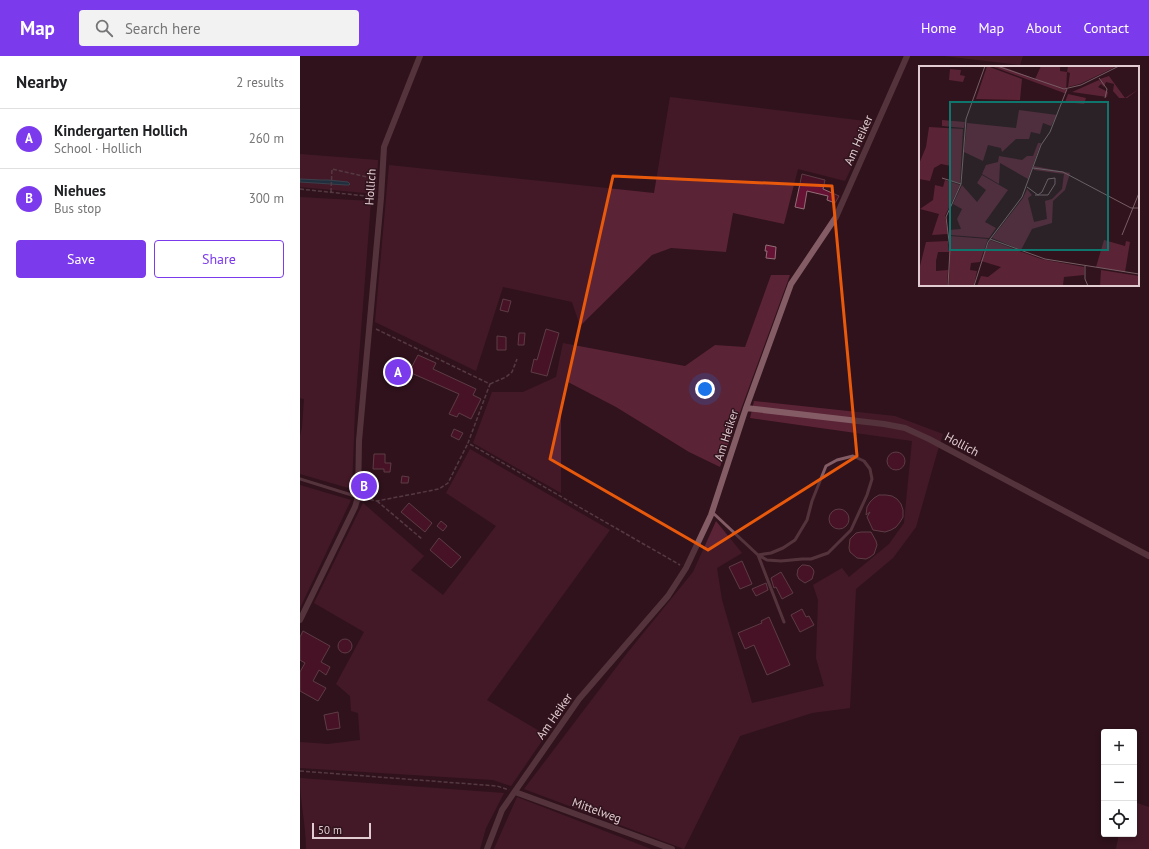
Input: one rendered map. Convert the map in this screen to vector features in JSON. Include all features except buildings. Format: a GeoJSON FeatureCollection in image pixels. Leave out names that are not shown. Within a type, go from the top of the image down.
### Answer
{"type":"FeatureCollection","features":[{"type":"Feature","properties":{"kind":"street","name":"Hollich"},"geometry":{"type":"LineString","coordinates":[[358,497],[359,442],[381,198],[384,147],[420,56]]}},
{"type":"Feature","properties":{"kind":"street","name":"Am Heiker"},"geometry":{"type":"LineString","coordinates":[[487,849],[502,810],[579,699],[668,596],[686,568],[712,512],[746,408],[791,284],[836,217],[907,56]]}},
{"type":"Feature","properties":{"kind":"street","name":"Hollich"},"geometry":{"type":"LineString","coordinates":[[746,408],[884,424],[905,428],[936,442],[1149,556]]}},
{"type":"Feature","properties":{"kind":"street"},"geometry":{"type":"LineString","coordinates":[[300,620],[355,507],[358,497]]}},
{"type":"Feature","properties":{"kind":"street","name":"Mittelweg"},"geometry":{"type":"LineString","coordinates":[[515,792],[672,849]]}},
{"type":"Feature","properties":{"kind":"lane"},"geometry":{"type":"LineString","coordinates":[[712,512],[758,555],[767,560],[781,561],[811,559],[828,552],[851,530],[867,495],[872,479],[870,468],[864,461],[853,456],[837,460],[826,466],[812,502],[807,520],[794,540],[783,548],[771,553],[758,555]]}},
{"type":"Feature","properties":{"kind":"lane"},"geometry":{"type":"LineString","coordinates":[[300,479],[358,497]]}},
{"type":"Feature","properties":{"kind":"lane"},"geometry":{"type":"LineString","coordinates":[[758,555],[784,622]]}},
{"type":"Feature","properties":{"kind":"path"},"geometry":{"type":"LineString","coordinates":[[331,192],[332,169],[382,180]]}},
{"type":"Feature","properties":{"kind":"path"},"geometry":{"type":"LineString","coordinates":[[300,189],[381,198]]}},
{"type":"Feature","properties":{"kind":"path"},"geometry":{"type":"LineString","coordinates":[[369,326],[490,384]]}},
{"type":"Feature","properties":{"kind":"path"},"geometry":{"type":"LineString","coordinates":[[358,497],[377,501],[439,489],[448,483],[468,443],[490,384],[506,377],[512,372],[518,359]]}},
{"type":"Feature","properties":{"kind":"path"},"geometry":{"type":"LineString","coordinates":[[468,443],[686,568]]}},
{"type":"Feature","properties":{"kind":"path"},"geometry":{"type":"LineString","coordinates":[[377,501],[422,539]]}},
{"type":"Feature","properties":{"kind":"path"},"geometry":{"type":"LineString","coordinates":[[300,771],[497,786],[515,792]]}},
{"type":"Feature","properties":{"kind":"highlighted area"},"geometry":{"type":"Polygon","coordinates":[[[613,176],[832,186],[857,456],[708,550],[550,459],[613,176]]]}},
{"type":"Feature","properties":{"kind":"shaded area"},"geometry":{"type":"Polygon","coordinates":[[[944,56],[1023,56],[1020,65],[944,56]]]}},
{"type":"Feature","properties":{"kind":"shaded area"},"geometry":{"type":"Polygon","coordinates":[[[670,97],[873,122],[845,181],[798,169],[784,224],[733,213],[726,252],[671,248],[652,255],[580,326],[572,302],[503,287],[476,371],[375,322],[389,165],[654,193],[670,97]]]}},
{"type":"Feature","properties":{"kind":"shaded area"},"geometry":{"type":"Polygon","coordinates":[[[300,154],[378,160],[376,194],[300,187],[300,154]]]}},
{"type":"Feature","properties":{"kind":"shaded area"},"geometry":{"type":"Polygon","coordinates":[[[300,197],[371,201],[355,409],[352,489],[300,474],[300,436],[304,399],[300,398],[300,197]]]}},
{"type":"Feature","properties":{"kind":"shaded area"},"geometry":{"type":"Polygon","coordinates":[[[771,275],[790,275],[720,467],[689,452],[616,407],[566,381],[561,412],[561,493],[473,443],[492,392],[523,392],[556,377],[563,343],[685,366],[715,345],[745,347],[771,275]]]}},
{"type":"Feature","properties":{"kind":"shaded area"},"geometry":{"type":"Polygon","coordinates":[[[754,401],[895,416],[943,434],[916,527],[893,558],[856,589],[850,708],[812,713],[740,736],[684,849],[524,789],[628,652],[693,572],[716,521],[742,553],[717,568],[722,600],[752,703],[824,686],[816,658],[818,600],[813,585],[842,568],[849,577],[889,544],[904,523],[912,441],[750,418],[754,401]]]}},
{"type":"Feature","properties":{"kind":"shaded area"},"geometry":{"type":"Polygon","coordinates":[[[470,449],[610,530],[487,700],[546,735],[511,786],[493,780],[300,768],[300,742],[328,744],[360,740],[358,713],[351,711],[350,696],[336,684],[364,632],[314,603],[363,503],[424,556],[411,570],[443,595],[496,526],[446,493],[470,449]]]}},
{"type":"Feature","properties":{"kind":"shaded area"},"geometry":{"type":"Polygon","coordinates":[[[300,485],[351,500],[300,608],[300,485]]]}},
{"type":"Feature","properties":{"kind":"shaded area"},"geometry":{"type":"Polygon","coordinates":[[[300,778],[504,793],[486,828],[480,849],[306,849],[300,778]]]}},
{"type":"Feature","properties":{"kind":"shaded area"},"geometry":{"type":"Polygon","coordinates":[[[517,797],[651,849],[494,849],[517,797]]]}},
{"type":"Feature","properties":{"kind":"shaded area"},"geometry":{"type":"Polygon","coordinates":[[[1137,803],[1149,807],[1149,849],[1116,849],[1118,837],[1137,837],[1137,803]]]}},
{"type":"Feature","properties":{"kind":"water"},"geometry":{"type":"Polygon","coordinates":[[[300,179],[348,182],[350,184],[300,182],[300,179]]]}},
{"type":"Feature","properties":{"kind":"place","name":"Kindergarten Hollich"},"geometry":{"type":"Point","coordinates":[398,372]}},
{"type":"Feature","properties":{"kind":"place","name":"Niehues"},"geometry":{"type":"Point","coordinates":[364,486]}}]}
